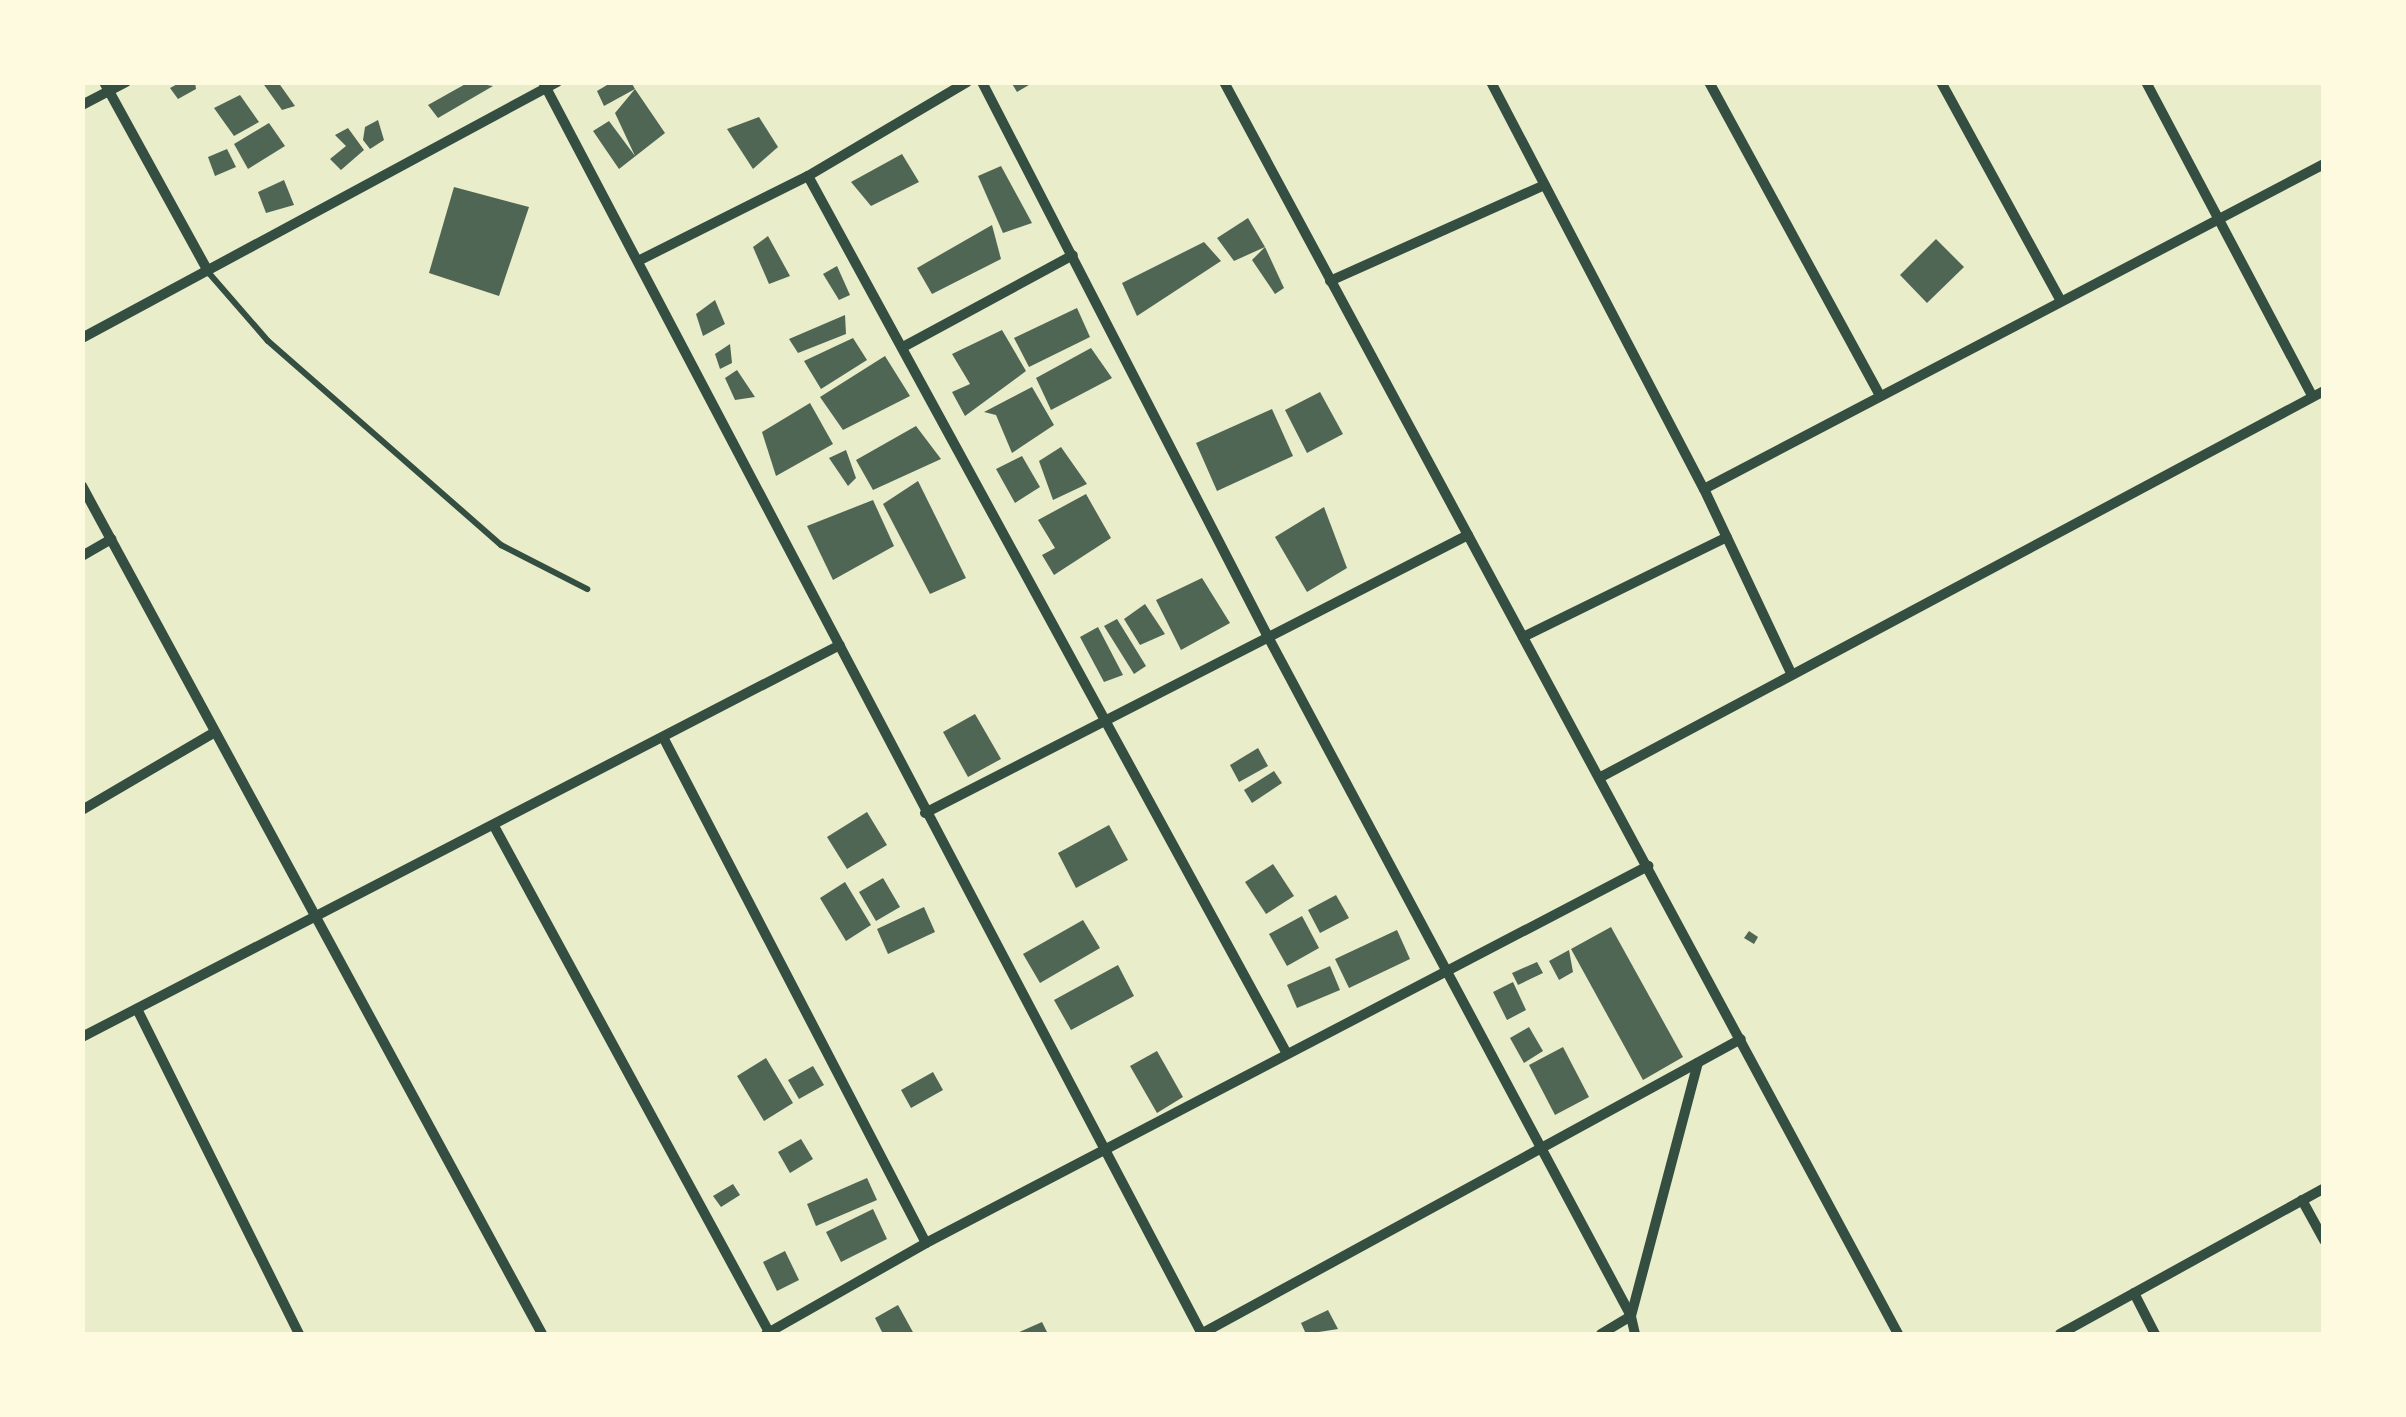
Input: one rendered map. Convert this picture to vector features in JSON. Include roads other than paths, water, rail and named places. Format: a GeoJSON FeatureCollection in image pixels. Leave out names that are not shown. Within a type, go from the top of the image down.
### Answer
{"type":"FeatureCollection","features":[{"type":"Feature","properties":{"kind":"street"},"geometry":{"type":"LineString","coordinates":[[82,104],[106,87],[126,82]]}},
{"type":"Feature","properties":{"kind":"street"},"geometry":{"type":"LineString","coordinates":[[638,260],[808,176],[967,82]]}},
{"type":"Feature","properties":{"kind":"street"},"geometry":{"type":"LineString","coordinates":[[982,82],[1266,633],[1631,1316],[1636,1333]]}},
{"type":"Feature","properties":{"kind":"street"},"geometry":{"type":"LineString","coordinates":[[1224,82],[1898,1334]]}},
{"type":"Feature","properties":{"kind":"street"},"geometry":{"type":"LineString","coordinates":[[1492,82],[1704,490],[1791,674]]}},
{"type":"Feature","properties":{"kind":"street"},"geometry":{"type":"LineString","coordinates":[[1709,82],[1880,395]]}},
{"type":"Feature","properties":{"kind":"street"},"geometry":{"type":"LineString","coordinates":[[1941,82],[2060,298]]}},
{"type":"Feature","properties":{"kind":"street"},"geometry":{"type":"LineString","coordinates":[[2146,82],[2312,396]]}},
{"type":"Feature","properties":{"kind":"street"},"geometry":{"type":"LineString","coordinates":[[82,338],[549,84],[925,813],[1201,1334],[1741,1039]]}},
{"type":"Feature","properties":{"kind":"street"},"geometry":{"type":"LineString","coordinates":[[106,87],[208,271]]}},
{"type":"Feature","properties":{"kind":"street"},"geometry":{"type":"LineString","coordinates":[[1704,490],[2060,298],[2219,221],[2324,164]]}},
{"type":"Feature","properties":{"kind":"street"},"geometry":{"type":"LineString","coordinates":[[808,176],[1100,719],[1288,1054]]}},
{"type":"Feature","properties":{"kind":"street"},"geometry":{"type":"LineString","coordinates":[[1330,281],[1545,184]]}},
{"type":"Feature","properties":{"kind":"street"},"geometry":{"type":"LineString","coordinates":[[903,348],[1073,254]]}},
{"type":"Feature","properties":{"kind":"street"},"geometry":{"type":"LineString","coordinates":[[1599,778],[2324,390]]}},
{"type":"Feature","properties":{"kind":"street"},"geometry":{"type":"LineString","coordinates":[[82,486],[542,1334]]}},
{"type":"Feature","properties":{"kind":"street"},"geometry":{"type":"LineString","coordinates":[[925,813],[1266,633],[1468,535]]}},
{"type":"Feature","properties":{"kind":"street"},"geometry":{"type":"LineString","coordinates":[[1523,638],[1727,537]]}},
{"type":"Feature","properties":{"kind":"street"},"geometry":{"type":"LineString","coordinates":[[82,556],[112,539]]}},
{"type":"Feature","properties":{"kind":"street"},"geometry":{"type":"LineString","coordinates":[[82,1037],[840,645]]}},
{"type":"Feature","properties":{"kind":"street"},"geometry":{"type":"LineString","coordinates":[[82,810],[215,732]]}},
{"type":"Feature","properties":{"kind":"street"},"geometry":{"type":"LineString","coordinates":[[663,738],[926,1244]]}},
{"type":"Feature","properties":{"kind":"street"},"geometry":{"type":"LineString","coordinates":[[494,826],[768,1334],[926,1244],[1648,866]]}},
{"type":"Feature","properties":{"kind":"street"},"geometry":{"type":"LineString","coordinates":[[137,1009],[299,1334]]}},
{"type":"Feature","properties":{"kind":"street"},"geometry":{"type":"LineString","coordinates":[[1601,1334],[1631,1316],[1698,1063]]}},
{"type":"Feature","properties":{"kind":"street"},"geometry":{"type":"LineString","coordinates":[[2060,1334],[2324,1188]]}},
{"type":"Feature","properties":{"kind":"street"},"geometry":{"type":"LineString","coordinates":[[2302,1200],[2324,1240]]}},
{"type":"Feature","properties":{"kind":"street"},"geometry":{"type":"LineString","coordinates":[[2134,1294],[2155,1334]]}},
{"type":"Feature","properties":{"kind":"lane"},"geometry":{"type":"LineString","coordinates":[[208,271],[268,341],[501,545],[588,589]]}}]}
